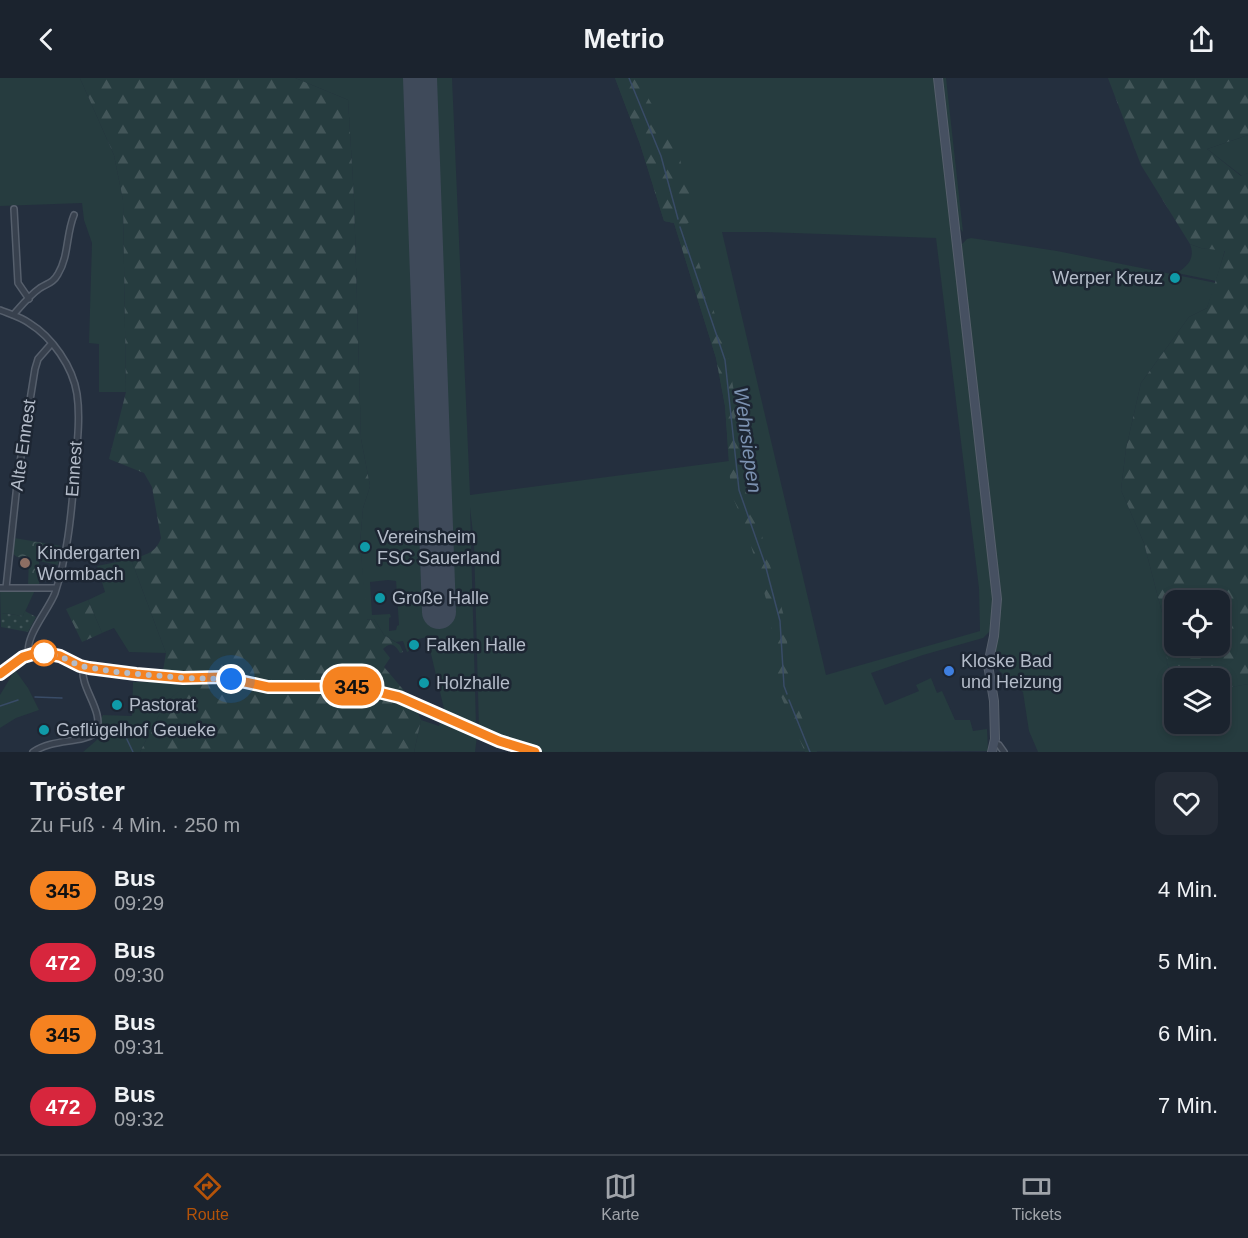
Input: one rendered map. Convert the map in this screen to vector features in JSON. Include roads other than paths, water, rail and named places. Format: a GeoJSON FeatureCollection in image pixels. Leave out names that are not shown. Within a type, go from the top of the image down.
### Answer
{"type":"FeatureCollection","features":[{"type":"Feature","properties":{"kind":"main road"},"geometry":{"type":"LineString","coordinates":[[939,78],[997,599],[994,636],[988,665],[994,701],[992,752]]}},
{"type":"Feature","properties":{"kind":"main road"},"geometry":{"type":"LineString","coordinates":[[0,674],[16,662],[38,653],[55,655],[83,667],[142,675],[183,678],[222,677],[268,687],[357,687],[406,700],[477,732],[512,746],[535,752]]}},
{"type":"Feature","properties":{"kind":"street"},"geometry":{"type":"LineString","coordinates":[[14,209],[18,283],[29,299]]}},
{"type":"Feature","properties":{"kind":"street"},"geometry":{"type":"LineString","coordinates":[[13,315],[41,288],[51,284],[59,273],[74,214]]}},
{"type":"Feature","properties":{"kind":"street","name":"Ennest"},"geometry":{"type":"LineString","coordinates":[[0,310],[38,329],[52,343],[62,358],[77,393],[71,519],[56,588],[31,637],[28,647],[29,655]]}},
{"type":"Feature","properties":{"kind":"street","name":"Alte Ennest"},"geometry":{"type":"LineString","coordinates":[[52,343],[34,369],[3,588],[56,588]]}},
{"type":"Feature","properties":{"kind":"street"},"geometry":{"type":"LineString","coordinates":[[33,752],[52,743],[90,737],[96,733],[98,718],[82,680],[83,667]]}},
{"type":"Feature","properties":{"kind":"street"},"geometry":{"type":"LineString","coordinates":[[994,743],[999,745],[1004,752]]}},
{"type":"Feature","properties":{"kind":"waterway","name":"Wehrsiepen"},"geometry":{"type":"LineString","coordinates":[[629,78],[661,156],[678,219]]}},
{"type":"Feature","properties":{"kind":"waterway","name":"Wehrsiepen"},"geometry":{"type":"LineString","coordinates":[[680,227],[725,360],[739,490],[765,564],[780,621],[784,686],[787,694]]}},
{"type":"Feature","properties":{"kind":"waterway"},"geometry":{"type":"LineString","coordinates":[[35,697],[62,698]]}},
{"type":"Feature","properties":{"kind":"waterway"},"geometry":{"type":"LineString","coordinates":[[0,706],[18,700]]}},
{"type":"Feature","properties":{"kind":"waterway","name":"Wehrsiepen"},"geometry":{"type":"LineString","coordinates":[[789,700],[810,752]]}},
{"type":"Feature","properties":{"kind":"waterway"},"geometry":{"type":"LineString","coordinates":[[123,731],[133,752]]}},
{"type":"Feature","properties":{"kind":"place","name":"Werper Kreuz"},"geometry":{"type":"Point","coordinates":[1175,278]}},
{"type":"Feature","properties":{"kind":"place","name":"Vereinsheim FSC Sauerland"},"geometry":{"type":"Point","coordinates":[365,547]}},
{"type":"Feature","properties":{"kind":"place","name":"Kindergarten Wormbach"},"geometry":{"type":"Point","coordinates":[25,563]}},
{"type":"Feature","properties":{"kind":"place","name":"Große Halle"},"geometry":{"type":"Point","coordinates":[380,598]}},
{"type":"Feature","properties":{"kind":"place","name":"Falken Halle"},"geometry":{"type":"Point","coordinates":[414,645]}},
{"type":"Feature","properties":{"kind":"place","name":"Kloske Bad und Heizung"},"geometry":{"type":"Point","coordinates":[949,671]}},
{"type":"Feature","properties":{"kind":"place","name":"Holzhalle"},"geometry":{"type":"Point","coordinates":[424,683]}},
{"type":"Feature","properties":{"kind":"place","name":"Pastorat"},"geometry":{"type":"Point","coordinates":[117,705]}},
{"type":"Feature","properties":{"kind":"place","name":"Geflügelhof Geueke"},"geometry":{"type":"Point","coordinates":[44,730]}}]}
